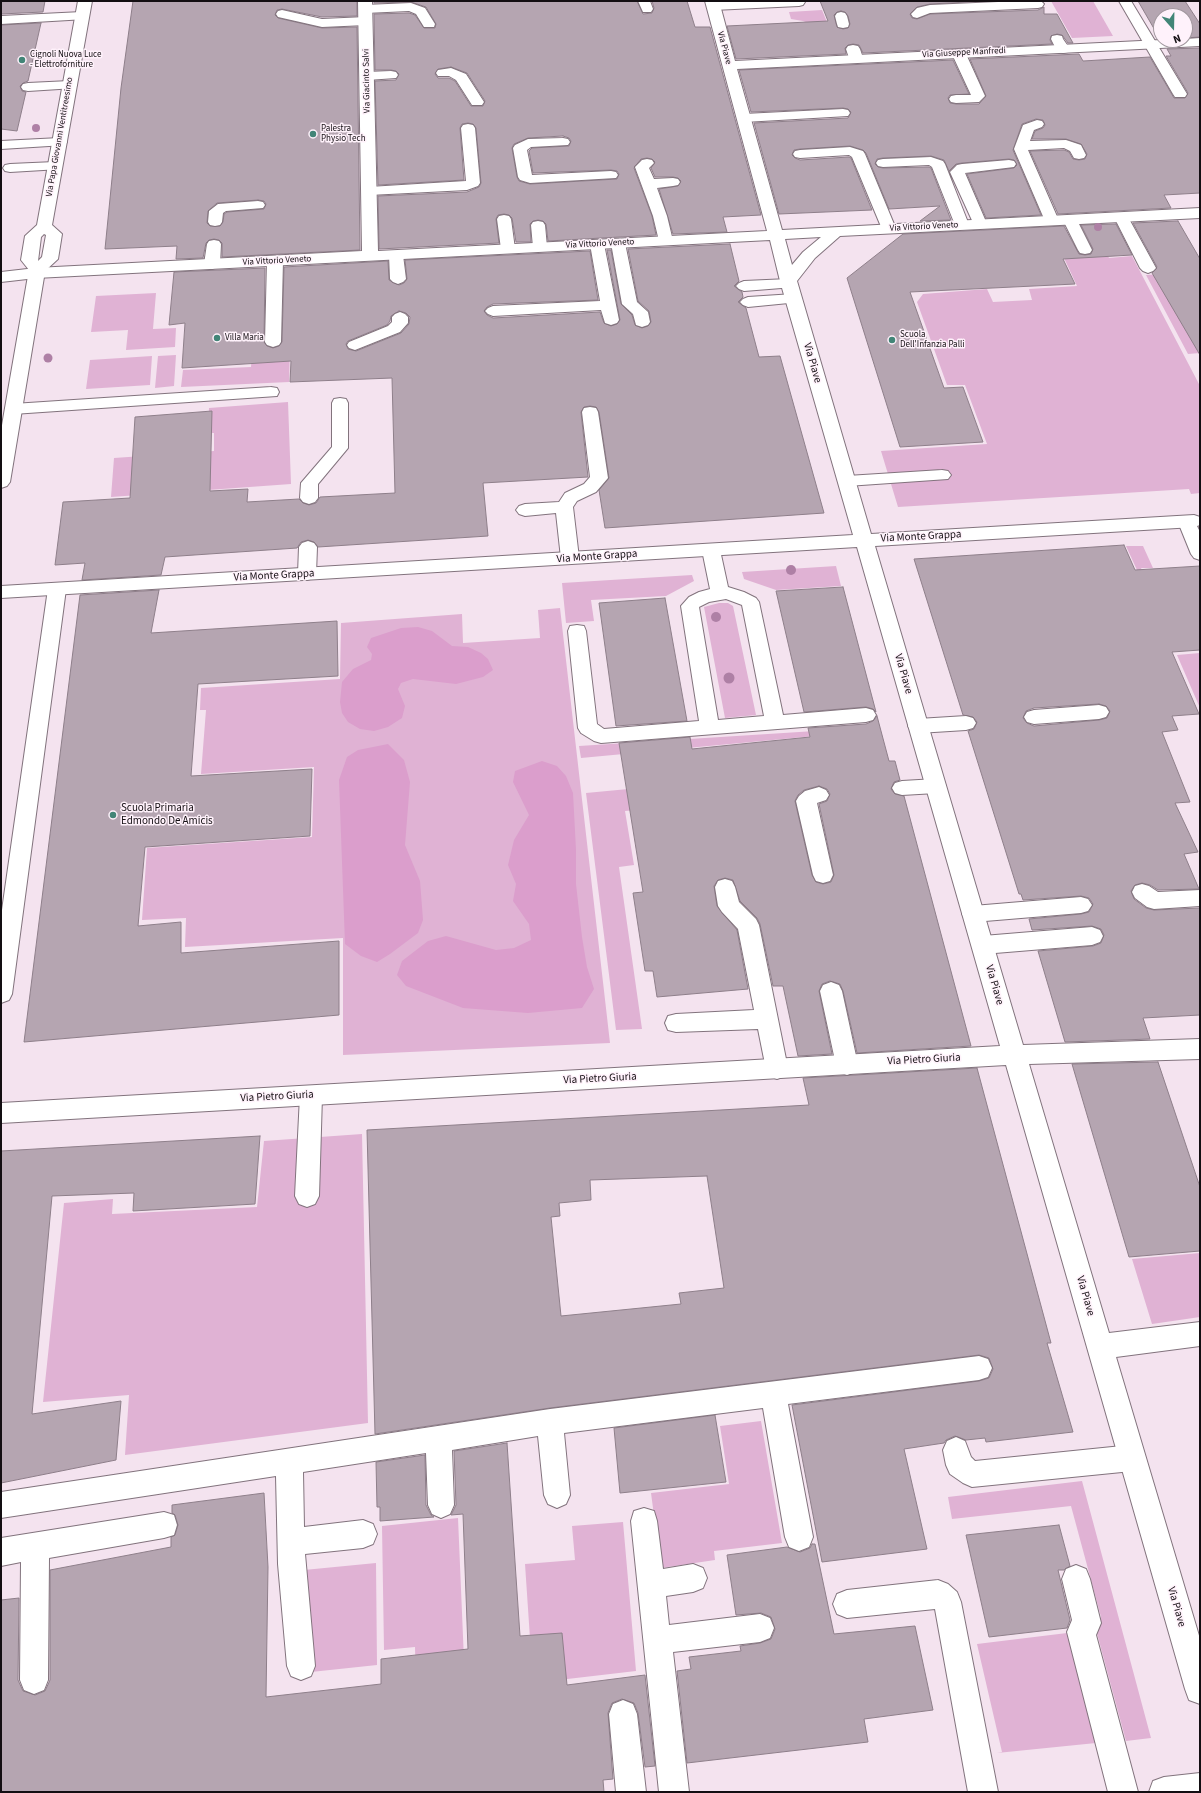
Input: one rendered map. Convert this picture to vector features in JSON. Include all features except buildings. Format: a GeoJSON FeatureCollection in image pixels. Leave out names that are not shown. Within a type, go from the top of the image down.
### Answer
{"type":"FeatureCollection","features":[{"type":"Feature","properties":{"kind":"street","name":"Via Papa Giovanni Ventitreesimo"},"geometry":{"type":"LineString","coordinates":[[36,271],[50,259],[54,234],[44,226],[85,1]]}},
{"type":"Feature","properties":{"kind":"street","name":"Via Piave"},"geometry":{"type":"LineString","coordinates":[[712,3],[777,235],[790,288],[1200,1689]]}},
{"type":"Feature","properties":{"kind":"street","name":"Via Giacinto Salvi"},"geometry":{"type":"LineString","coordinates":[[365,10],[370,256]]}},
{"type":"Feature","properties":{"kind":"street","name":"Via Giuseppe Manfredi"},"geometry":{"type":"LineString","coordinates":[[729,64],[855,54],[959,54],[1060,44],[1151,45],[1200,42]]}},
{"type":"Feature","properties":{"kind":"street","name":"Via Vittorio Veneto"},"geometry":{"type":"LineString","coordinates":[[1,277],[36,271],[396,255],[1200,213]]}},
{"type":"Feature","properties":{"kind":"street"},"geometry":{"type":"LineString","coordinates":[[790,288],[809,255],[836,232]]}},
{"type":"Feature","properties":{"kind":"street"},"geometry":{"type":"LineString","coordinates":[[2,472],[9,415],[36,271]]}},
{"type":"Feature","properties":{"kind":"street","name":"Via Monte Grappa"},"geometry":{"type":"LineString","coordinates":[[1,592],[1190,521]]}},
{"type":"Feature","properties":{"kind":"street","name":"Via Pietro Giuria"},"geometry":{"type":"LineString","coordinates":[[1,1113],[1014,1055],[1200,1049]]}},
{"type":"Feature","properties":{"kind":"street"},"geometry":{"type":"LineString","coordinates":[[1100,1346],[1200,1334]]}},
{"type":"Feature","properties":{"kind":"street"},"geometry":{"type":"LineString","coordinates":[[1164,1792],[1200,1788]]}},
{"type":"Feature","properties":{"kind":"lane"},"geometry":{"type":"LineString","coordinates":[[1125,1],[1180,94]]}},
{"type":"Feature","properties":{"kind":"lane"},"geometry":{"type":"LineString","coordinates":[[712,3],[799,2]]}},
{"type":"Feature","properties":{"kind":"lane"},"geometry":{"type":"LineString","coordinates":[[917,14],[921,11],[930,9],[1040,6]]}},
{"type":"Feature","properties":{"kind":"lane"},"geometry":{"type":"LineString","coordinates":[[282,14],[322,23],[365,10],[411,7],[421,11],[429,24]]}},
{"type":"Feature","properties":{"kind":"lane"},"geometry":{"type":"LineString","coordinates":[[1,20],[82,16]]}},
{"type":"Feature","properties":{"kind":"lane"},"geometry":{"type":"LineString","coordinates":[[956,99],[974,98],[978,96],[959,54]]}},
{"type":"Feature","properties":{"kind":"lane"},"geometry":{"type":"LineString","coordinates":[[443,73],[451,72],[461,77],[477,102]]}},
{"type":"Feature","properties":{"kind":"lane"},"geometry":{"type":"LineString","coordinates":[[367,76],[391,75]]}},
{"type":"Feature","properties":{"kind":"lane"},"geometry":{"type":"LineString","coordinates":[[28,87],[70,85]]}},
{"type":"Feature","properties":{"kind":"lane"},"geometry":{"type":"LineString","coordinates":[[745,124],[843,113]]}},
{"type":"Feature","properties":{"kind":"lane"},"geometry":{"type":"LineString","coordinates":[[745,124],[815,127]]}},
{"type":"Feature","properties":{"kind":"lane"},"geometry":{"type":"LineString","coordinates":[[1037,124],[1028,128],[1021,149],[1052,221]]}},
{"type":"Feature","properties":{"kind":"lane"},"geometry":{"type":"LineString","coordinates":[[369,191],[468,186],[473,183],[468,128]]}},
{"type":"Feature","properties":{"kind":"lane"},"geometry":{"type":"LineString","coordinates":[[1,145],[60,142]]}},
{"type":"Feature","properties":{"kind":"lane"},"geometry":{"type":"LineString","coordinates":[[563,142],[528,144],[520,148],[525,177],[533,185],[611,175]]}},
{"type":"Feature","properties":{"kind":"lane"},"geometry":{"type":"LineString","coordinates":[[1022,146],[1066,144],[1076,148],[1079,155]]}},
{"type":"Feature","properties":{"kind":"lane"},"geometry":{"type":"LineString","coordinates":[[800,154],[850,151],[858,154],[889,229]]}},
{"type":"Feature","properties":{"kind":"lane"},"geometry":{"type":"LineString","coordinates":[[883,163],[931,161],[938,164],[962,225]]}},
{"type":"Feature","properties":{"kind":"lane"},"geometry":{"type":"LineString","coordinates":[[647,163],[642,167],[660,216],[666,240]]}},
{"type":"Feature","properties":{"kind":"lane"},"geometry":{"type":"LineString","coordinates":[[980,224],[957,172],[962,168],[1009,164]]}},
{"type":"Feature","properties":{"kind":"lane"},"geometry":{"type":"LineString","coordinates":[[10,168],[55,166]]}},
{"type":"Feature","properties":{"kind":"lane"},"geometry":{"type":"LineString","coordinates":[[648,184],[673,182]]}},
{"type":"Feature","properties":{"kind":"lane"},"geometry":{"type":"LineString","coordinates":[[215,222],[216,211],[223,207],[258,205]]}},
{"type":"Feature","properties":{"kind":"lane"},"geometry":{"type":"LineString","coordinates":[[1121,217],[1148,268]]}},
{"type":"Feature","properties":{"kind":"lane"},"geometry":{"type":"LineString","coordinates":[[504,219],[508,249]]}},
{"type":"Feature","properties":{"kind":"lane"},"geometry":{"type":"LineString","coordinates":[[1070,220],[1084,250]]}},
{"type":"Feature","properties":{"kind":"lane"},"geometry":{"type":"LineString","coordinates":[[538,225],[540,247]]}},
{"type":"Feature","properties":{"kind":"lane"},"geometry":{"type":"LineString","coordinates":[[618,243],[630,304],[640,312],[642,322]]}},
{"type":"Feature","properties":{"kind":"lane"},"geometry":{"type":"LineString","coordinates":[[212,264],[214,244]]}},
{"type":"Feature","properties":{"kind":"lane"},"geometry":{"type":"LineString","coordinates":[[494,311],[609,312],[597,244]]}},
{"type":"Feature","properties":{"kind":"lane"},"geometry":{"type":"LineString","coordinates":[[396,255],[398,279]]}},
{"type":"Feature","properties":{"kind":"lane"},"geometry":{"type":"LineString","coordinates":[[273,342],[275,261]]}},
{"type":"Feature","properties":{"kind":"lane"},"geometry":{"type":"LineString","coordinates":[[744,286],[790,288]]}},
{"type":"Feature","properties":{"kind":"lane"},"geometry":{"type":"LineString","coordinates":[[748,302],[790,288]]}},
{"type":"Feature","properties":{"kind":"lane"},"geometry":{"type":"LineString","coordinates":[[355,345],[394,329],[400,323],[400,317]]}},
{"type":"Feature","properties":{"kind":"lane"},"geometry":{"type":"LineString","coordinates":[[9,415],[270,392]]}},
{"type":"Feature","properties":{"kind":"lane"},"geometry":{"type":"LineString","coordinates":[[309,498],[310,483],[340,448],[340,402]]}},
{"type":"Feature","properties":{"kind":"lane"},"geometry":{"type":"LineString","coordinates":[[570,558],[564,507],[571,497],[590,488],[599,478],[590,412]]}},
{"type":"Feature","properties":{"kind":"lane"},"geometry":{"type":"LineString","coordinates":[[847,481],[942,475]]}},
{"type":"Feature","properties":{"kind":"lane"},"geometry":{"type":"LineString","coordinates":[[525,510],[564,507]]}},
{"type":"Feature","properties":{"kind":"lane"},"geometry":{"type":"LineString","coordinates":[[1190,521],[1200,554]]}},
{"type":"Feature","properties":{"kind":"lane"},"geometry":{"type":"LineString","coordinates":[[307,574],[308,547]]}},
{"type":"Feature","properties":{"kind":"lane"},"geometry":{"type":"LineString","coordinates":[[711,550],[720,594]]}},
{"type":"Feature","properties":{"kind":"lane"},"geometry":{"type":"LineString","coordinates":[[1,994],[57,589]]}},
{"type":"Feature","properties":{"kind":"lane"},"geometry":{"type":"LineString","coordinates":[[710,727],[690,606],[694,601],[705,596],[720,594],[738,596],[750,602],[775,722]]}},
{"type":"Feature","properties":{"kind":"lane"},"geometry":{"type":"LineString","coordinates":[[577,631],[588,728],[601,736],[866,715]]}},
{"type":"Feature","properties":{"kind":"lane"},"geometry":{"type":"LineString","coordinates":[[1034,717],[1099,712]]}},
{"type":"Feature","properties":{"kind":"lane"},"geometry":{"type":"LineString","coordinates":[[918,726],[966,723]]}},
{"type":"Feature","properties":{"kind":"lane"},"geometry":{"type":"LineString","coordinates":[[902,788],[936,786]]}},
{"type":"Feature","properties":{"kind":"lane"},"geometry":{"type":"LineString","coordinates":[[818,795],[812,796],[806,801],[823,875]]}},
{"type":"Feature","properties":{"kind":"lane"},"geometry":{"type":"LineString","coordinates":[[725,887],[728,906],[748,925],[777,1069]]}},
{"type":"Feature","properties":{"kind":"lane"},"geometry":{"type":"LineString","coordinates":[[1142,892],[1154,901],[1200,898]]}},
{"type":"Feature","properties":{"kind":"lane"},"geometry":{"type":"LineString","coordinates":[[973,914],[1081,905]]}},
{"type":"Feature","properties":{"kind":"lane"},"geometry":{"type":"LineString","coordinates":[[983,945],[1092,936]]}},
{"type":"Feature","properties":{"kind":"lane"},"geometry":{"type":"LineString","coordinates":[[831,991],[847,1065]]}},
{"type":"Feature","properties":{"kind":"lane"},"geometry":{"type":"LineString","coordinates":[[676,1023],[767,1019]]}},
{"type":"Feature","properties":{"kind":"lane"},"geometry":{"type":"LineString","coordinates":[[306,1196],[311,1096]]}},
{"type":"Feature","properties":{"kind":"lane"},"geometry":{"type":"LineString","coordinates":[[1,1505],[550,1422],[980,1368]]}},
{"type":"Feature","properties":{"kind":"lane"},"geometry":{"type":"LineString","coordinates":[[772,1394],[799,1537]]}},
{"type":"Feature","properties":{"kind":"lane"},"geometry":{"type":"LineString","coordinates":[[550,1422],[557,1495]]}},
{"type":"Feature","properties":{"kind":"lane"},"geometry":{"type":"LineString","coordinates":[[439,1439],[441,1505]]}},
{"type":"Feature","properties":{"kind":"lane"},"geometry":{"type":"LineString","coordinates":[[956,1450],[959,1465],[972,1474],[1132,1458]]}},
{"type":"Feature","properties":{"kind":"lane"},"geometry":{"type":"LineString","coordinates":[[289,1462],[291,1542],[301,1666]]}},
{"type":"Feature","properties":{"kind":"lane"},"geometry":{"type":"LineString","coordinates":[[644,1521],[674,1792]]}},
{"type":"Feature","properties":{"kind":"lane"},"geometry":{"type":"LineString","coordinates":[[1,1552],[36,1548],[164,1525]]}},
{"type":"Feature","properties":{"kind":"lane"},"geometry":{"type":"LineString","coordinates":[[291,1542],[363,1534]]}},
{"type":"Feature","properties":{"kind":"lane"},"geometry":{"type":"LineString","coordinates":[[34,1680],[34,1576],[36,1548]]}},
{"type":"Feature","properties":{"kind":"lane"},"geometry":{"type":"LineString","coordinates":[[651,1584],[693,1578]]}},
{"type":"Feature","properties":{"kind":"lane"},"geometry":{"type":"LineString","coordinates":[[1076,1580],[1087,1623],[1081,1632],[1123,1792]]}},
{"type":"Feature","properties":{"kind":"lane"},"geometry":{"type":"LineString","coordinates":[[847,1604],[938,1594],[947,1602],[983,1792]]}},
{"type":"Feature","properties":{"kind":"lane"},"geometry":{"type":"LineString","coordinates":[[657,1640],[760,1628]]}},
{"type":"Feature","properties":{"kind":"lane"},"geometry":{"type":"LineString","coordinates":[[623,1714],[631,1792]]}},
{"type":"Feature","properties":{"kind":"shaded area"},"geometry":{"type":"Polygon","coordinates":[[[1051,1],[1093,1],[1113,36],[1072,38],[1051,1]]]}},
{"type":"Feature","properties":{"kind":"shaded area"},"geometry":{"type":"Polygon","coordinates":[[[822,10],[831,32],[803,21],[791,19],[789,12],[822,10]]]}},
{"type":"Feature","properties":{"kind":"shaded area"},"geometry":{"type":"Polygon","coordinates":[[[1101,242],[1109,258],[1132,256],[1200,386],[1200,493],[1191,494],[1189,489],[898,507],[881,451],[987,444],[965,385],[947,385],[917,302],[923,294],[987,289],[993,302],[1032,300],[1029,289],[1077,286],[1058,245],[1101,242]]]}},
{"type":"Feature","properties":{"kind":"shaded area"},"geometry":{"type":"Polygon","coordinates":[[[1200,272],[1200,353],[1188,354],[1146,275],[1200,272]]]}},
{"type":"Feature","properties":{"kind":"shaded area"},"geometry":{"type":"Polygon","coordinates":[[[156,293],[153,329],[176,328],[175,347],[126,350],[128,330],[91,332],[96,296],[156,293]]]}},
{"type":"Feature","properties":{"kind":"shaded area"},"geometry":{"type":"Polygon","coordinates":[[[290,349],[289,382],[181,387],[183,370],[251,367],[252,352],[290,349]]]}},
{"type":"Feature","properties":{"kind":"shaded area"},"geometry":{"type":"Polygon","coordinates":[[[176,355],[174,386],[155,388],[158,356],[176,355]]]}},
{"type":"Feature","properties":{"kind":"shaded area"},"geometry":{"type":"Polygon","coordinates":[[[152,356],[150,385],[86,389],[90,360],[152,356]]]}},
{"type":"Feature","properties":{"kind":"shaded area"},"geometry":{"type":"Polygon","coordinates":[[[288,402],[291,484],[111,497],[114,458],[214,451],[214,433],[208,433],[209,408],[288,402]]]}},
{"type":"Feature","properties":{"kind":"shaded area"},"geometry":{"type":"Polygon","coordinates":[[[1126,546],[1143,546],[1153,568],[1141,568],[1178,651],[1174,651],[1126,546]]]}},
{"type":"Feature","properties":{"kind":"shaded area"},"geometry":{"type":"Polygon","coordinates":[[[836,566],[841,586],[776,590],[744,579],[742,572],[836,566]]]}},
{"type":"Feature","properties":{"kind":"shaded area"},"geometry":{"type":"Polygon","coordinates":[[[692,575],[694,581],[666,596],[591,600],[594,621],[566,623],[562,583],[692,575]]]}},
{"type":"Feature","properties":{"kind":"shaded area"},"geometry":{"type":"Polygon","coordinates":[[[719,603],[728,603],[733,606],[756,715],[725,718],[704,607],[719,603]]]}},
{"type":"Feature","properties":{"kind":"shaded area"},"geometry":{"type":"Polygon","coordinates":[[[560,608],[610,1043],[343,1055],[343,938],[185,947],[186,918],[142,920],[147,848],[312,837],[314,767],[201,774],[206,710],[200,710],[201,688],[340,679],[341,623],[462,614],[463,643],[540,638],[538,610],[560,608]]]}},
{"type":"Feature","properties":{"kind":"shaded area"},"geometry":{"type":"Polygon","coordinates":[[[418,627],[432,631],[452,646],[468,647],[481,653],[488,659],[493,670],[483,677],[456,684],[413,679],[401,683],[398,689],[405,706],[402,718],[388,727],[374,731],[360,729],[348,722],[342,713],[340,702],[342,682],[353,669],[371,660],[372,654],[367,647],[371,638],[401,628],[418,627]]]}},
{"type":"Feature","properties":{"kind":"shaded area"},"geometry":{"type":"Polygon","coordinates":[[[1200,653],[1200,708],[1177,655],[1200,653]]]}},
{"type":"Feature","properties":{"kind":"shaded area"},"geometry":{"type":"Polygon","coordinates":[[[878,727],[879,730],[581,758],[579,746],[878,727]]]}},
{"type":"Feature","properties":{"kind":"shaded area"},"geometry":{"type":"Polygon","coordinates":[[[388,744],[404,760],[410,782],[405,845],[420,881],[423,920],[418,933],[377,962],[361,956],[345,944],[339,780],[347,757],[358,750],[388,744]]]}},
{"type":"Feature","properties":{"kind":"shaded area"},"geometry":{"type":"Polygon","coordinates":[[[542,761],[557,766],[566,776],[573,793],[576,884],[587,967],[594,989],[582,1008],[528,1013],[463,1008],[406,986],[397,975],[402,961],[428,941],[446,936],[496,950],[514,948],[531,940],[529,924],[513,901],[516,884],[508,865],[514,840],[529,815],[513,782],[515,771],[542,761]]]}},
{"type":"Feature","properties":{"kind":"shaded area"},"geometry":{"type":"Polygon","coordinates":[[[734,779],[708,804],[625,811],[634,865],[619,867],[642,1029],[616,1030],[586,793],[734,779]]]}},
{"type":"Feature","properties":{"kind":"shaded area"},"geometry":{"type":"Polygon","coordinates":[[[362,1134],[368,1423],[125,1455],[129,1395],[43,1402],[64,1203],[113,1199],[112,1214],[257,1207],[264,1141],[362,1134]]]}},
{"type":"Feature","properties":{"kind":"shaded area"},"geometry":{"type":"Polygon","coordinates":[[[1200,1253],[1200,1317],[1152,1324],[1132,1259],[1200,1253]]]}},
{"type":"Feature","properties":{"kind":"shaded area"},"geometry":{"type":"Polygon","coordinates":[[[761,1421],[782,1543],[714,1551],[715,1560],[661,1568],[651,1493],[729,1484],[720,1426],[761,1421]]]}},
{"type":"Feature","properties":{"kind":"shaded area"},"geometry":{"type":"Polygon","coordinates":[[[1082,1481],[1151,1738],[1126,1741],[1095,1626],[1101,1617],[1071,1506],[952,1519],[948,1497],[1082,1481]]]}},
{"type":"Feature","properties":{"kind":"shaded area"},"geometry":{"type":"Polygon","coordinates":[[[458,1518],[465,1684],[416,1689],[415,1647],[384,1650],[382,1526],[458,1518]]]}},
{"type":"Feature","properties":{"kind":"shaded area"},"geometry":{"type":"Polygon","coordinates":[[[623,1522],[636,1671],[533,1683],[525,1564],[575,1560],[572,1526],[623,1522]]]}},
{"type":"Feature","properties":{"kind":"shaded area"},"geometry":{"type":"Polygon","coordinates":[[[376,1563],[377,1665],[311,1672],[304,1570],[376,1563]]]}},
{"type":"Feature","properties":{"kind":"shaded area"},"geometry":{"type":"Polygon","coordinates":[[[1067,1633],[1096,1743],[997,1753],[1002,1752],[977,1644],[1067,1633]]]}},
{"type":"Feature","properties":{"kind":"place","name":"Cignoli Nuova Luce - Elettroforniture"},"geometry":{"type":"Point","coordinates":[22,60]}},
{"type":"Feature","properties":{"kind":"place","name":"Palestra Physio Tech"},"geometry":{"type":"Point","coordinates":[313,134]}},
{"type":"Feature","properties":{"kind":"place","name":"Villa Maria"},"geometry":{"type":"Point","coordinates":[217,338]}},
{"type":"Feature","properties":{"kind":"place","name":"Scuola Dell'Infanzia Palli"},"geometry":{"type":"Point","coordinates":[892,340]}},
{"type":"Feature","properties":{"kind":"place","name":"Scuola Primaria Edmondo De Amicis"},"geometry":{"type":"Point","coordinates":[113,815]}}]}
